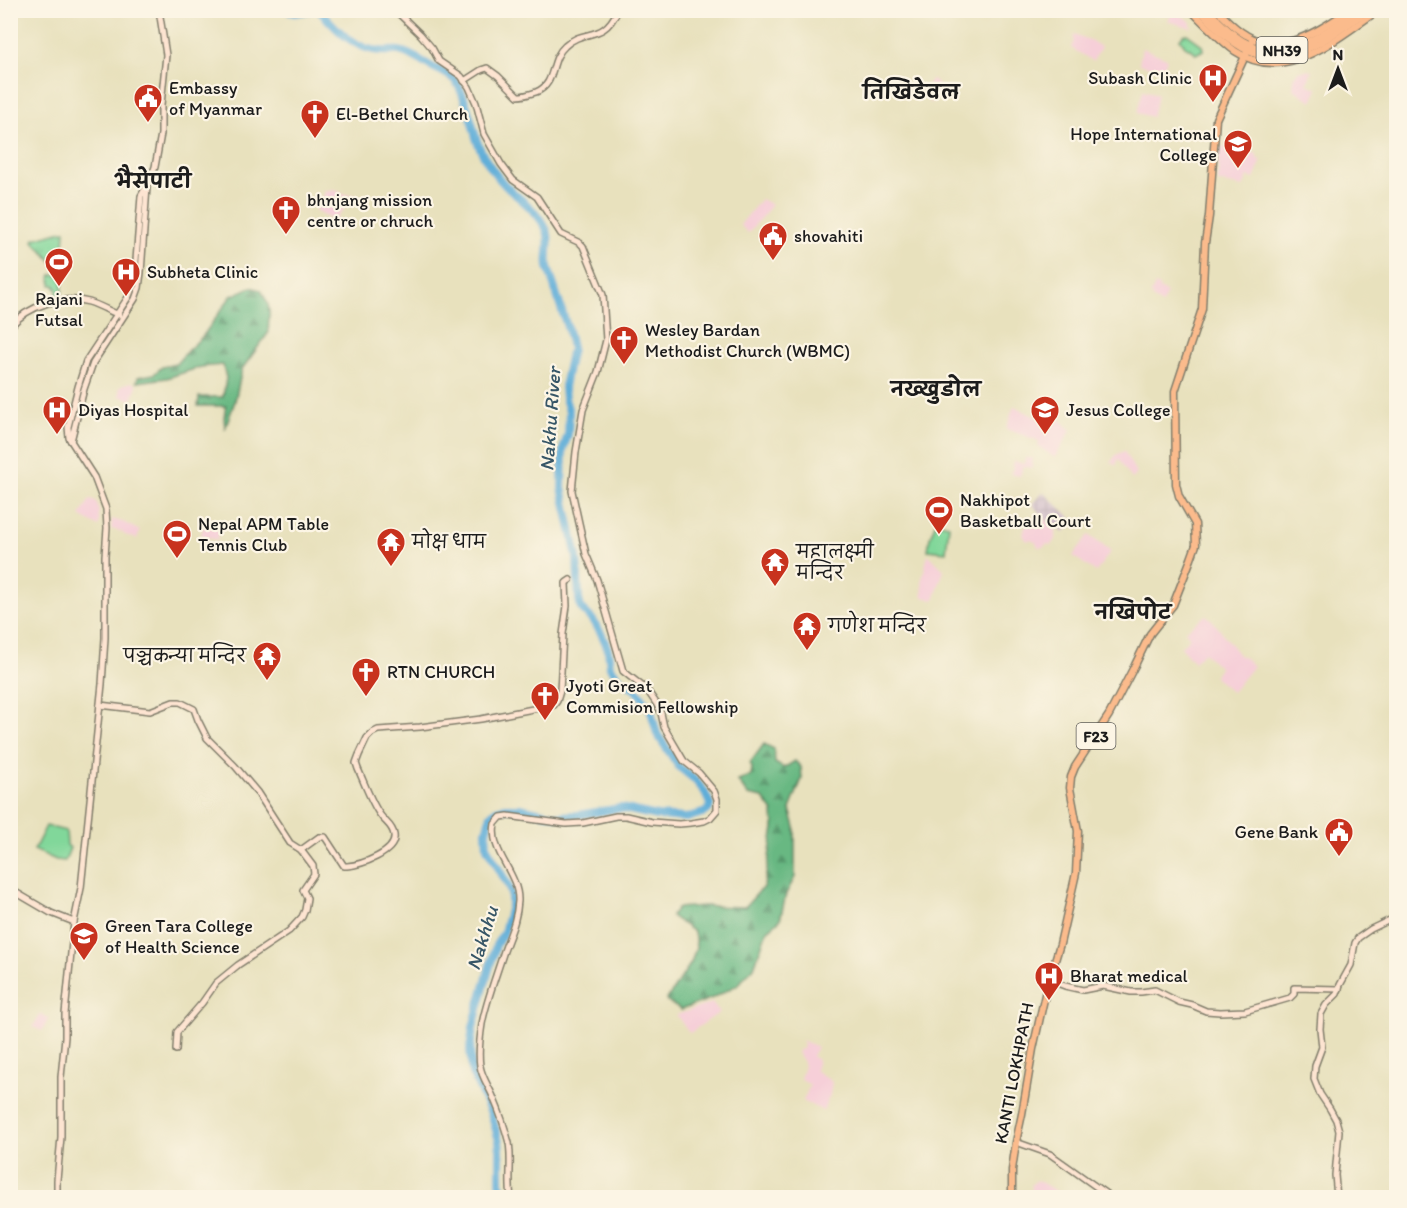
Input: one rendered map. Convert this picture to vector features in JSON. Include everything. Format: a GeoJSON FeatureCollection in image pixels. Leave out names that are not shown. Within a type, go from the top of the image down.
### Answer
{"type":"FeatureCollection","features":[{"type":"Feature","properties":{"kind":"highway","name":"NH39"},"geometry":{"type":"LineString","coordinates":[[1200,10],[1233,42],[1271,56],[1296,53],[1320,42],[1368,10]]}},
{"type":"Feature","properties":{"kind":"highway","name":"NH39"},"geometry":{"type":"LineString","coordinates":[[1207,10],[1250,48],[1273,50],[1298,47],[1312,41],[1360,10]]}},
{"type":"Feature","properties":{"kind":"main road"},"geometry":{"type":"LineString","coordinates":[[1191,10],[1230,47],[1250,48],[1292,42],[1350,10]]}},
{"type":"Feature","properties":{"kind":"main road"},"geometry":{"type":"LineString","coordinates":[[1217,10],[1237,29],[1259,61],[1276,63],[1291,62],[1301,58],[1324,46],[1379,10]]}},
{"type":"Feature","properties":{"kind":"main road","name":"KANTI LOKHPATH"},"geometry":{"type":"LineString","coordinates":[[1012,1197],[1012,1170],[1033,1049],[1076,873],[1078,831],[1070,788],[1071,777],[1075,767],[1109,715],[1150,634],[1173,604],[1196,545],[1195,524],[1179,496],[1176,484],[1175,391],[1202,309],[1205,243],[1216,119],[1250,48]]}},
{"type":"Feature","properties":{"kind":"street"},"geometry":{"type":"LineString","coordinates":[[57,1197],[65,1014],[74,922],[81,888],[105,638],[106,509],[94,477],[71,441],[93,363],[121,316],[135,299],[139,288],[141,196],[155,166],[161,134],[161,105],[166,55],[159,10]]}},
{"type":"Feature","properties":{"kind":"street"},"geometry":{"type":"LineString","coordinates":[[395,10],[420,34],[439,61],[461,76],[476,103],[484,134],[501,164],[513,180],[537,197],[561,234],[583,246],[603,295],[606,340],[598,372],[583,410],[572,491],[586,554],[603,600],[623,671],[647,690],[656,703],[664,727],[681,756],[714,791],[718,804],[717,810],[710,818],[691,824],[665,823],[626,816],[566,824],[508,816],[501,817],[495,824],[494,834],[497,846],[513,878],[518,900],[513,929],[483,1023],[480,1060],[509,1143],[512,1197]]}},
{"type":"Feature","properties":{"kind":"street"},"geometry":{"type":"LineString","coordinates":[[464,81],[487,68],[498,75],[518,96],[543,89],[548,84],[555,61],[563,48],[578,38],[590,36],[607,28],[618,10]]}},
{"type":"Feature","properties":{"kind":"street"},"geometry":{"type":"LineString","coordinates":[[10,327],[33,310],[58,301],[87,302],[121,316]]}},
{"type":"Feature","properties":{"kind":"street"},"geometry":{"type":"LineString","coordinates":[[301,850],[320,837],[325,837],[346,866],[361,864],[391,846],[394,839],[393,832],[379,814],[356,763],[364,744],[372,733],[378,730],[481,719],[554,705],[560,691],[562,634],[567,606],[567,582],[570,580]]}},
{"type":"Feature","properties":{"kind":"street"},"geometry":{"type":"LineString","coordinates":[[100,705],[150,711],[172,702],[180,702],[194,709],[207,738],[257,792],[290,843],[301,850],[314,871],[303,890],[307,898],[302,917],[289,931],[238,965],[216,983],[177,1032],[176,1050]]}},
{"type":"Feature","properties":{"kind":"street"},"geometry":{"type":"LineString","coordinates":[[10,889],[51,913],[74,922]]}},
{"type":"Feature","properties":{"kind":"street"},"geometry":{"type":"LineString","coordinates":[[1337,1197],[1335,1175],[1339,1131],[1336,1120],[1316,1085],[1314,1072],[1322,1047],[1320,1029],[1322,1014],[1326,1005],[1337,994],[1351,965],[1358,938],[1396,917]]}},
{"type":"Feature","properties":{"kind":"street"},"geometry":{"type":"LineString","coordinates":[[1049,980],[1083,990],[1103,986],[1131,992],[1155,990],[1179,1002],[1206,1011],[1231,1012],[1245,1011],[1290,998],[1294,994],[1294,988],[1339,988]]}},
{"type":"Feature","properties":{"kind":"street"},"geometry":{"type":"LineString","coordinates":[[1016,1142],[1050,1154],[1112,1197]]}},
{"type":"Feature","properties":{"kind":"shaded area"},"geometry":{"type":"Polygon","coordinates":[[[1172,11],[1190,21],[1192,28],[1168,21],[1172,11]]]}},
{"type":"Feature","properties":{"kind":"shaded area"},"geometry":{"type":"Polygon","coordinates":[[[1074,35],[1090,40],[1101,47],[1093,61],[1071,48],[1074,35]]]}},
{"type":"Feature","properties":{"kind":"shaded area"},"geometry":{"type":"Polygon","coordinates":[[[1142,48],[1167,58],[1163,70],[1139,64],[1142,48]]]}},
{"type":"Feature","properties":{"kind":"shaded area"},"geometry":{"type":"Polygon","coordinates":[[[1298,71],[1312,71],[1307,84],[1318,89],[1312,101],[1293,89],[1294,78],[1298,71]]]}},
{"type":"Feature","properties":{"kind":"shaded area"},"geometry":{"type":"Polygon","coordinates":[[[932,79],[943,89],[931,103],[921,93],[932,79]]]}},
{"type":"Feature","properties":{"kind":"shaded area"},"geometry":{"type":"Polygon","coordinates":[[[1143,90],[1158,94],[1152,117],[1137,113],[1143,90]]]}},
{"type":"Feature","properties":{"kind":"shaded area","name":"Hope International College"},"geometry":{"type":"Polygon","coordinates":[[[1219,147],[1228,147],[1229,150],[1242,149],[1257,154],[1257,159],[1262,160],[1254,179],[1248,177],[1243,187],[1218,182],[1219,147]]]}},
{"type":"Feature","properties":{"kind":"shaded area"},"geometry":{"type":"Polygon","coordinates":[[[333,190],[341,194],[355,195],[335,220],[315,211],[325,191],[333,190]]]}},
{"type":"Feature","properties":{"kind":"shaded area"},"geometry":{"type":"Polygon","coordinates":[[[761,199],[772,205],[748,233],[740,225],[761,199]]]}},
{"type":"Feature","properties":{"kind":"shaded area"},"geometry":{"type":"Polygon","coordinates":[[[1155,285],[1167,293],[1162,304],[1150,294],[1155,285]]]}},
{"type":"Feature","properties":{"kind":"shaded area"},"geometry":{"type":"Polygon","coordinates":[[[132,382],[137,385],[132,400],[119,396],[119,389],[122,385],[132,382]]]}},
{"type":"Feature","properties":{"kind":"shaded area","name":"Jesus College"},"geometry":{"type":"Polygon","coordinates":[[[1014,406],[1041,420],[1048,410],[1071,430],[1055,458],[1038,446],[1039,441],[1006,429],[1014,406]]]}},
{"type":"Feature","properties":{"kind":"shaded area"},"geometry":{"type":"Polygon","coordinates":[[[1124,451],[1137,474],[1132,479],[1118,459],[1116,466],[1111,462],[1116,455],[1124,451]]]}},
{"type":"Feature","properties":{"kind":"shaded area"},"geometry":{"type":"Polygon","coordinates":[[[1025,458],[1033,458],[1032,468],[1023,466],[1020,476],[1010,474],[1014,461],[1024,464],[1025,458]]]}},
{"type":"Feature","properties":{"kind":"shaded area"},"geometry":{"type":"Polygon","coordinates":[[[1043,492],[1073,520],[1064,533],[1042,516],[1032,504],[1043,492]]]}},
{"type":"Feature","properties":{"kind":"shaded area"},"geometry":{"type":"Polygon","coordinates":[[[90,499],[96,501],[99,510],[99,527],[80,516],[90,499]]]}},
{"type":"Feature","properties":{"kind":"shaded area"},"geometry":{"type":"Polygon","coordinates":[[[1039,517],[1056,528],[1056,538],[1051,545],[1038,547],[1036,542],[1031,539],[1027,541],[1023,535],[1025,526],[1030,522],[1033,524],[1039,517]]]}},
{"type":"Feature","properties":{"kind":"shaded area"},"geometry":{"type":"Polygon","coordinates":[[[206,518],[222,522],[217,540],[201,535],[206,518]]]}},
{"type":"Feature","properties":{"kind":"shaded area"},"geometry":{"type":"Polygon","coordinates":[[[112,519],[140,531],[137,539],[111,529],[112,519]]]}},
{"type":"Feature","properties":{"kind":"shaded area"},"geometry":{"type":"Polygon","coordinates":[[[1088,535],[1111,551],[1096,572],[1073,556],[1088,535]]]}},
{"type":"Feature","properties":{"kind":"shaded area"},"geometry":{"type":"Polygon","coordinates":[[[928,554],[944,570],[934,600],[923,597],[922,579],[928,554]]]}},
{"type":"Feature","properties":{"kind":"shaded area"},"geometry":{"type":"Polygon","coordinates":[[[1206,615],[1239,655],[1253,666],[1232,692],[1214,677],[1220,668],[1204,652],[1194,662],[1181,647],[1190,637],[1185,631],[1206,615]]]}},
{"type":"Feature","properties":{"kind":"shaded area"},"geometry":{"type":"Polygon","coordinates":[[[712,1003],[720,1012],[690,1033],[676,1015],[712,1003]]]}},
{"type":"Feature","properties":{"kind":"shaded area"},"geometry":{"type":"Polygon","coordinates":[[[40,1014],[49,1018],[42,1031],[33,1027],[40,1014]]]}},
{"type":"Feature","properties":{"kind":"shaded area"},"geometry":{"type":"Polygon","coordinates":[[[802,1040],[817,1047],[812,1056],[818,1060],[815,1070],[832,1082],[830,1095],[823,1111],[803,1101],[810,1085],[800,1079],[804,1066],[797,1053],[804,1045],[802,1040]]]}},
{"type":"Feature","properties":{"kind":"shaded area"},"geometry":{"type":"Polygon","coordinates":[[[1037,1180],[1067,1197],[1022,1197],[1023,1193],[1031,1194],[1031,1185],[1037,1180]]]}},
{"type":"Feature","properties":{"kind":"green space"},"geometry":{"type":"Polygon","coordinates":[[[1187,34],[1202,45],[1203,50],[1196,54],[1185,46],[1180,39],[1187,34]]]}},
{"type":"Feature","properties":{"kind":"green space"},"geometry":{"type":"Polygon","coordinates":[[[65,231],[63,262],[60,264],[53,262],[33,241],[65,231]]]}},
{"type":"Feature","properties":{"kind":"green space","name":"Rajani Futsal"},"geometry":{"type":"Polygon","coordinates":[[[51,275],[63,275],[62,298],[57,297],[57,288],[51,285],[51,275]]]}},
{"type":"Feature","properties":{"kind":"green space"},"geometry":{"type":"Polygon","coordinates":[[[251,287],[261,290],[267,301],[269,332],[242,369],[235,401],[225,429],[226,406],[198,406],[199,397],[223,397],[226,378],[223,365],[201,367],[167,378],[137,382],[138,377],[154,374],[162,367],[176,364],[203,336],[231,296],[251,287]]]}},
{"type":"Feature","properties":{"kind":"green space","name":"Nakhipot Basketball Court"},"geometry":{"type":"Polygon","coordinates":[[[936,522],[949,525],[946,552],[928,550],[936,522]]]}},
{"type":"Feature","properties":{"kind":"green space"},"geometry":{"type":"Polygon","coordinates":[[[764,744],[774,749],[775,763],[784,768],[795,761],[801,767],[802,779],[790,809],[795,827],[795,877],[786,894],[780,920],[767,931],[754,967],[737,985],[715,997],[681,1010],[666,1001],[691,963],[696,948],[694,932],[671,916],[677,908],[745,907],[764,886],[774,828],[773,812],[763,798],[748,795],[738,781],[751,776],[750,763],[764,744]]]}},
{"type":"Feature","properties":{"kind":"green space"},"geometry":{"type":"Polygon","coordinates":[[[46,826],[66,831],[67,845],[70,848],[65,861],[56,860],[34,850],[46,826]]]}},
{"type":"Feature","properties":{"kind":"waterway","name":"Nakhu River"},"geometry":{"type":"LineString","coordinates":[[287,10],[295,13],[311,10]]}},
{"type":"Feature","properties":{"kind":"waterway","name":"Nakhu River"},"geometry":{"type":"LineString","coordinates":[[318,10],[355,43],[372,50],[404,52],[452,78],[464,97],[477,141],[495,174],[535,213],[547,231],[548,267],[572,348],[564,387],[569,412],[568,434],[563,450],[562,488],[577,558],[581,608],[593,620],[602,635],[608,649],[610,667],[622,681],[640,694],[651,711],[657,734],[679,767],[704,791],[710,804],[706,812],[687,818],[657,816],[621,808],[557,816],[520,808],[503,808],[491,815],[486,831],[487,848],[508,885],[511,906],[504,932],[496,945],[473,1027],[470,1049],[472,1073],[491,1113],[499,1141],[502,1198]]}},
{"type":"Feature","properties":{"kind":"place","name":"Subash Clinic"},"geometry":{"type":"Point","coordinates":[1213,104]}},
{"type":"Feature","properties":{"kind":"place","name":"Embassy of Myanmar"},"geometry":{"type":"Point","coordinates":[148,124]}},
{"type":"Feature","properties":{"kind":"place","name":"El-Bethel Church"},"geometry":{"type":"Point","coordinates":[315,140]}},
{"type":"Feature","properties":{"kind":"place","name":"Hope International College"},"geometry":{"type":"Point","coordinates":[1238,170]}},
{"type":"Feature","properties":{"kind":"place","name":"bhnjang mission centre or chruch"},"geometry":{"type":"Point","coordinates":[286,236]}},
{"type":"Feature","properties":{"kind":"place","name":"shovahiti"},"geometry":{"type":"Point","coordinates":[773,262]}},
{"type":"Feature","properties":{"kind":"place","name":"Rajani Futsal"},"geometry":{"type":"Point","coordinates":[59,288]}},
{"type":"Feature","properties":{"kind":"place","name":"Subheta Clinic"},"geometry":{"type":"Point","coordinates":[126,298]}},
{"type":"Feature","properties":{"kind":"place","name":"Wesley Bardan Methodist Church (WBMC)"},"geometry":{"type":"Point","coordinates":[624,366]}},
{"type":"Feature","properties":{"kind":"place","name":"Diyas Hospital"},"geometry":{"type":"Point","coordinates":[57,436]}},
{"type":"Feature","properties":{"kind":"place","name":"Jesus College"},"geometry":{"type":"Point","coordinates":[1045,436]}},
{"type":"Feature","properties":{"kind":"place","name":"Nakhipot Basketball Court"},"geometry":{"type":"Point","coordinates":[939,536]}},
{"type":"Feature","properties":{"kind":"place","name":"Nepal APM Table Tennis Club"},"geometry":{"type":"Point","coordinates":[177,560]}},
{"type":"Feature","properties":{"kind":"place","name":"मोक्ष धाम"},"geometry":{"type":"Point","coordinates":[391,568]}},
{"type":"Feature","properties":{"kind":"place","name":"महालक्ष्मी मन्दिर"},"geometry":{"type":"Point","coordinates":[775,588]}},
{"type":"Feature","properties":{"kind":"place","name":"गणेश मन्दिर"},"geometry":{"type":"Point","coordinates":[807,652]}},
{"type":"Feature","properties":{"kind":"place","name":"पञ्चकन्या मन्दिर"},"geometry":{"type":"Point","coordinates":[267,682]}},
{"type":"Feature","properties":{"kind":"place","name":"RTN CHURCH"},"geometry":{"type":"Point","coordinates":[366,698]}},
{"type":"Feature","properties":{"kind":"place","name":"Jyoti Great Commision Fellowship"},"geometry":{"type":"Point","coordinates":[545,722]}},
{"type":"Feature","properties":{"kind":"place","name":"Gene Bank"},"geometry":{"type":"Point","coordinates":[1339,858]}},
{"type":"Feature","properties":{"kind":"place","name":"Green Tara College of Health Science"},"geometry":{"type":"Point","coordinates":[84,962]}},
{"type":"Feature","properties":{"kind":"place","name":"Bharat medical"},"geometry":{"type":"Point","coordinates":[1049,1002]}},
{"type":"Feature","properties":{"kind":"district","name":"तिखिडेवल"},"geometry":{"type":"Point","coordinates":[911,92]}},
{"type":"Feature","properties":{"kind":"district","name":"भैसेपाटी"},"geometry":{"type":"Point","coordinates":[153,181]}},
{"type":"Feature","properties":{"kind":"district","name":"नख्खुडोल"},"geometry":{"type":"Point","coordinates":[936,389]}},
{"type":"Feature","properties":{"kind":"district","name":"नखिपोट"},"geometry":{"type":"Point","coordinates":[1133,612]}},
{"type":"Feature","properties":{"kind":"water label","name":"Nakhhu"},"geometry":{"type":"Point","coordinates":[482,938]}}]}
